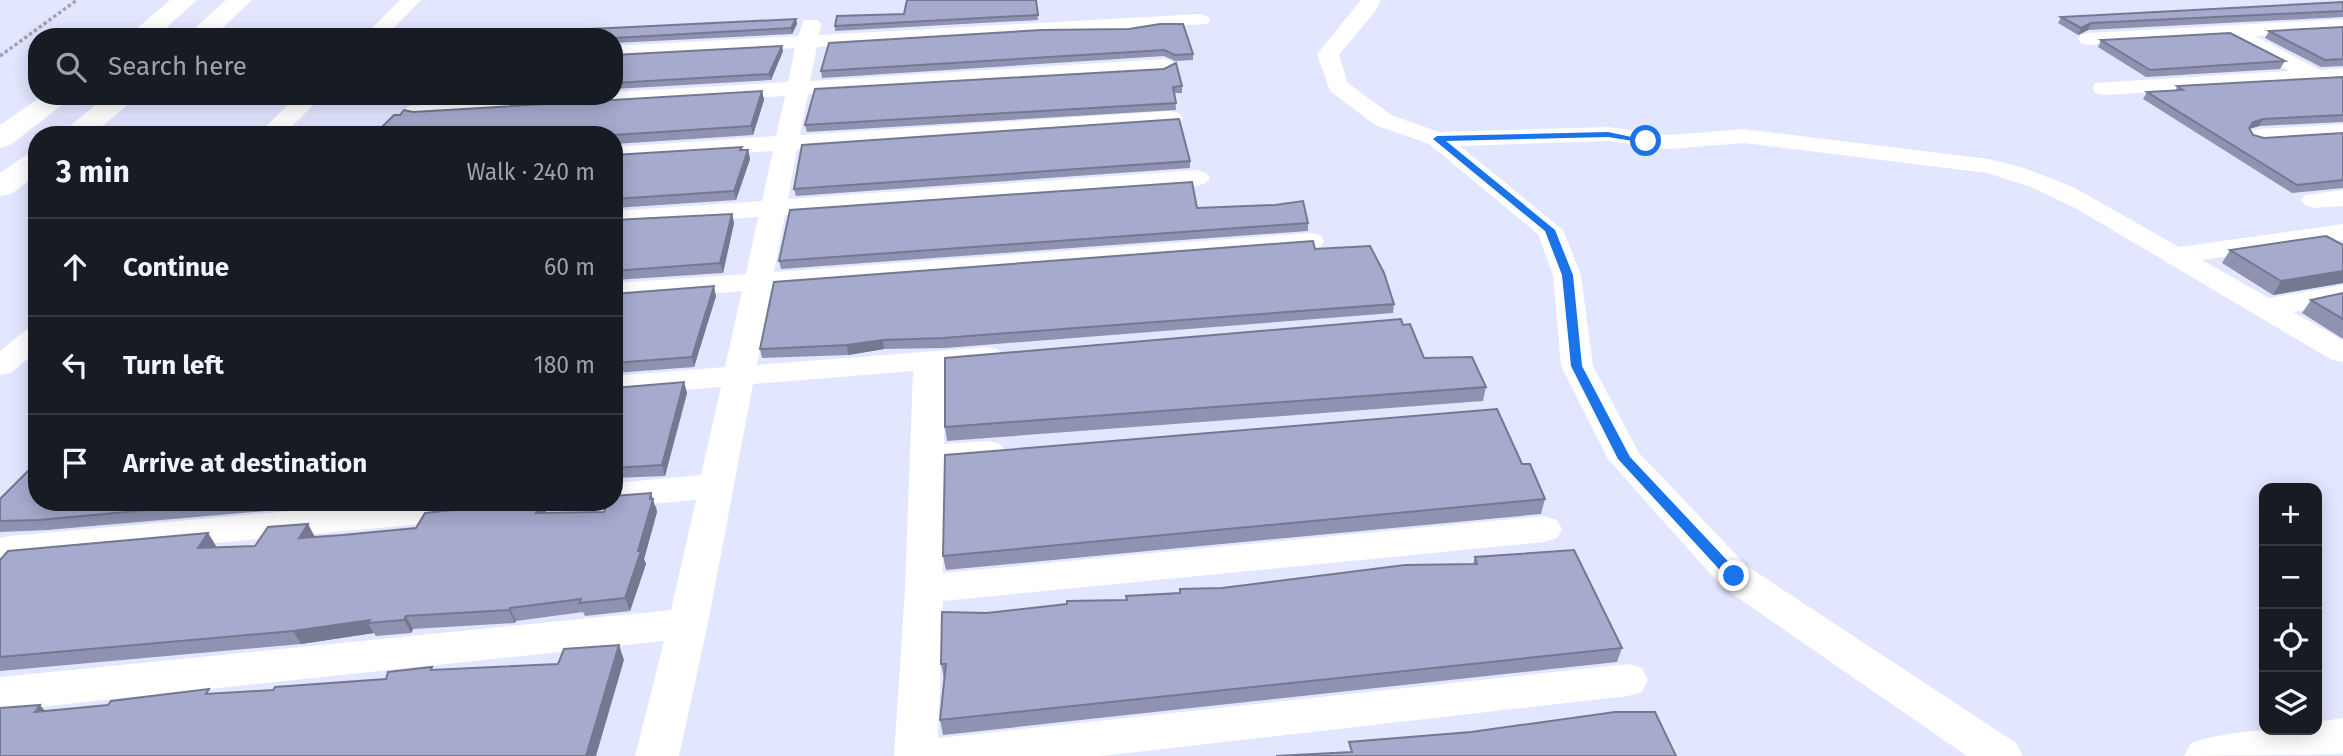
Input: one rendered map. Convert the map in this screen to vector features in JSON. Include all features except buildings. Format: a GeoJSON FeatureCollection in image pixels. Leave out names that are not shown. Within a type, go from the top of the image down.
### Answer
{"type":"FeatureCollection","features":[{"type":"Feature","properties":{"kind":"highway"},"geometry":{"type":"LineString","coordinates":[[151,28],[185,0]]}},
{"type":"Feature","properties":{"kind":"highway"},"geometry":{"type":"LineString","coordinates":[[208,28],[240,0]]}},
{"type":"Feature","properties":{"kind":"highway"},"geometry":{"type":"LineString","coordinates":[[0,139],[47,105]]}},
{"type":"Feature","properties":{"kind":"highway"},"geometry":{"type":"LineString","coordinates":[[85,126],[112,105]]}},
{"type":"Feature","properties":{"kind":"highway"},"geometry":{"type":"LineString","coordinates":[[0,187],[28,167]]}},
{"type":"Feature","properties":{"kind":"street"},"geometry":{"type":"LineString","coordinates":[[382,28],[411,0]]}},
{"type":"Feature","properties":{"kind":"street"},"geometry":{"type":"LineString","coordinates":[[1371,0],[1370,6],[1328,54],[1338,86],[1383,120],[1437,139],[1550,230],[1567,275],[1577,366],[1625,459],[1734,576],[2001,756]]}},
{"type":"Feature","properties":{"kind":"street"},"geometry":{"type":"LineString","coordinates":[[2195,13],[2343,91]]}},
{"type":"Feature","properties":{"kind":"street"},"geometry":{"type":"LineString","coordinates":[[623,51],[809,32],[1056,21],[1200,20]]}},
{"type":"Feature","properties":{"kind":"street"},"geometry":{"type":"LineString","coordinates":[[2088,39],[2343,25]]}},
{"type":"Feature","properties":{"kind":"street"},"geometry":{"type":"LineString","coordinates":[[657,756],[688,623],[809,32]]}},
{"type":"Feature","properties":{"kind":"street"},"geometry":{"type":"LineString","coordinates":[[623,99],[1164,66]]}},
{"type":"Feature","properties":{"kind":"street"},"geometry":{"type":"LineString","coordinates":[[2103,88],[2343,75]]}},
{"type":"Feature","properties":{"kind":"street"},"geometry":{"type":"LineString","coordinates":[[279,126],[301,105]]}},
{"type":"Feature","properties":{"kind":"street"},"geometry":{"type":"LineString","coordinates":[[416,111],[520,105]]}},
{"type":"Feature","properties":{"kind":"street"},"geometry":{"type":"LineString","coordinates":[[623,154],[1171,118]]}},
{"type":"Feature","properties":{"kind":"street"},"geometry":{"type":"LineString","coordinates":[[2259,136],[2343,131]]}},
{"type":"Feature","properties":{"kind":"street"},"geometry":{"type":"LineString","coordinates":[[1437,139],[1596,134],[1669,142],[1744,136],[1989,166],[2035,178],[2090,204],[2343,353]]}},
{"type":"Feature","properties":{"kind":"street"},"geometry":{"type":"LineString","coordinates":[[623,218],[1197,178]]}},
{"type":"Feature","properties":{"kind":"street"},"geometry":{"type":"LineString","coordinates":[[2314,200],[2343,198]]}},
{"type":"Feature","properties":{"kind":"street"},"geometry":{"type":"LineString","coordinates":[[2175,256],[2343,232]]}},
{"type":"Feature","properties":{"kind":"street"},"geometry":{"type":"LineString","coordinates":[[623,291],[1310,241]]}},
{"type":"Feature","properties":{"kind":"street"},"geometry":{"type":"LineString","coordinates":[[2265,308],[2343,294]]}},
{"type":"Feature","properties":{"kind":"street"},"geometry":{"type":"LineString","coordinates":[[0,366],[28,343]]}},
{"type":"Feature","properties":{"kind":"street"},"geometry":{"type":"LineString","coordinates":[[623,385],[1013,354]]}},
{"type":"Feature","properties":{"kind":"street"},"geometry":{"type":"LineString","coordinates":[[916,756],[924,589],[929,360]]}},
{"type":"Feature","properties":{"kind":"street"},"geometry":{"type":"LineString","coordinates":[[927,457],[1022,450]]}},
{"type":"Feature","properties":{"kind":"street"},"geometry":{"type":"LineString","coordinates":[[623,494],[716,486]]}},
{"type":"Feature","properties":{"kind":"street"},"geometry":{"type":"LineString","coordinates":[[9,549],[433,511]]}},
{"type":"Feature","properties":{"kind":"street"},"geometry":{"type":"LineString","coordinates":[[924,589],[1544,529]]}},
{"type":"Feature","properties":{"kind":"street"},"geometry":{"type":"LineString","coordinates":[[0,694],[688,623]]}},
{"type":"Feature","properties":{"kind":"street"},"geometry":{"type":"LineString","coordinates":[[938,756],[1628,680]]}},
{"type":"Feature","properties":{"kind":"street"},"geometry":{"type":"LineString","coordinates":[[2206,756],[2343,736]]}},
{"type":"Feature","properties":{"kind":"path"},"geometry":{"type":"LineString","coordinates":[[38,28],[77,0]]}},
{"type":"Feature","properties":{"kind":"path"},"geometry":{"type":"LineString","coordinates":[[0,56],[28,36]]}},
{"type":"Feature","properties":{"kind":"route"},"geometry":{"type":"LineString","coordinates":[[1646,141],[1608,134],[1437,139],[1550,230],[1567,275],[1577,366],[1625,459],[1734,576]]}}]}
